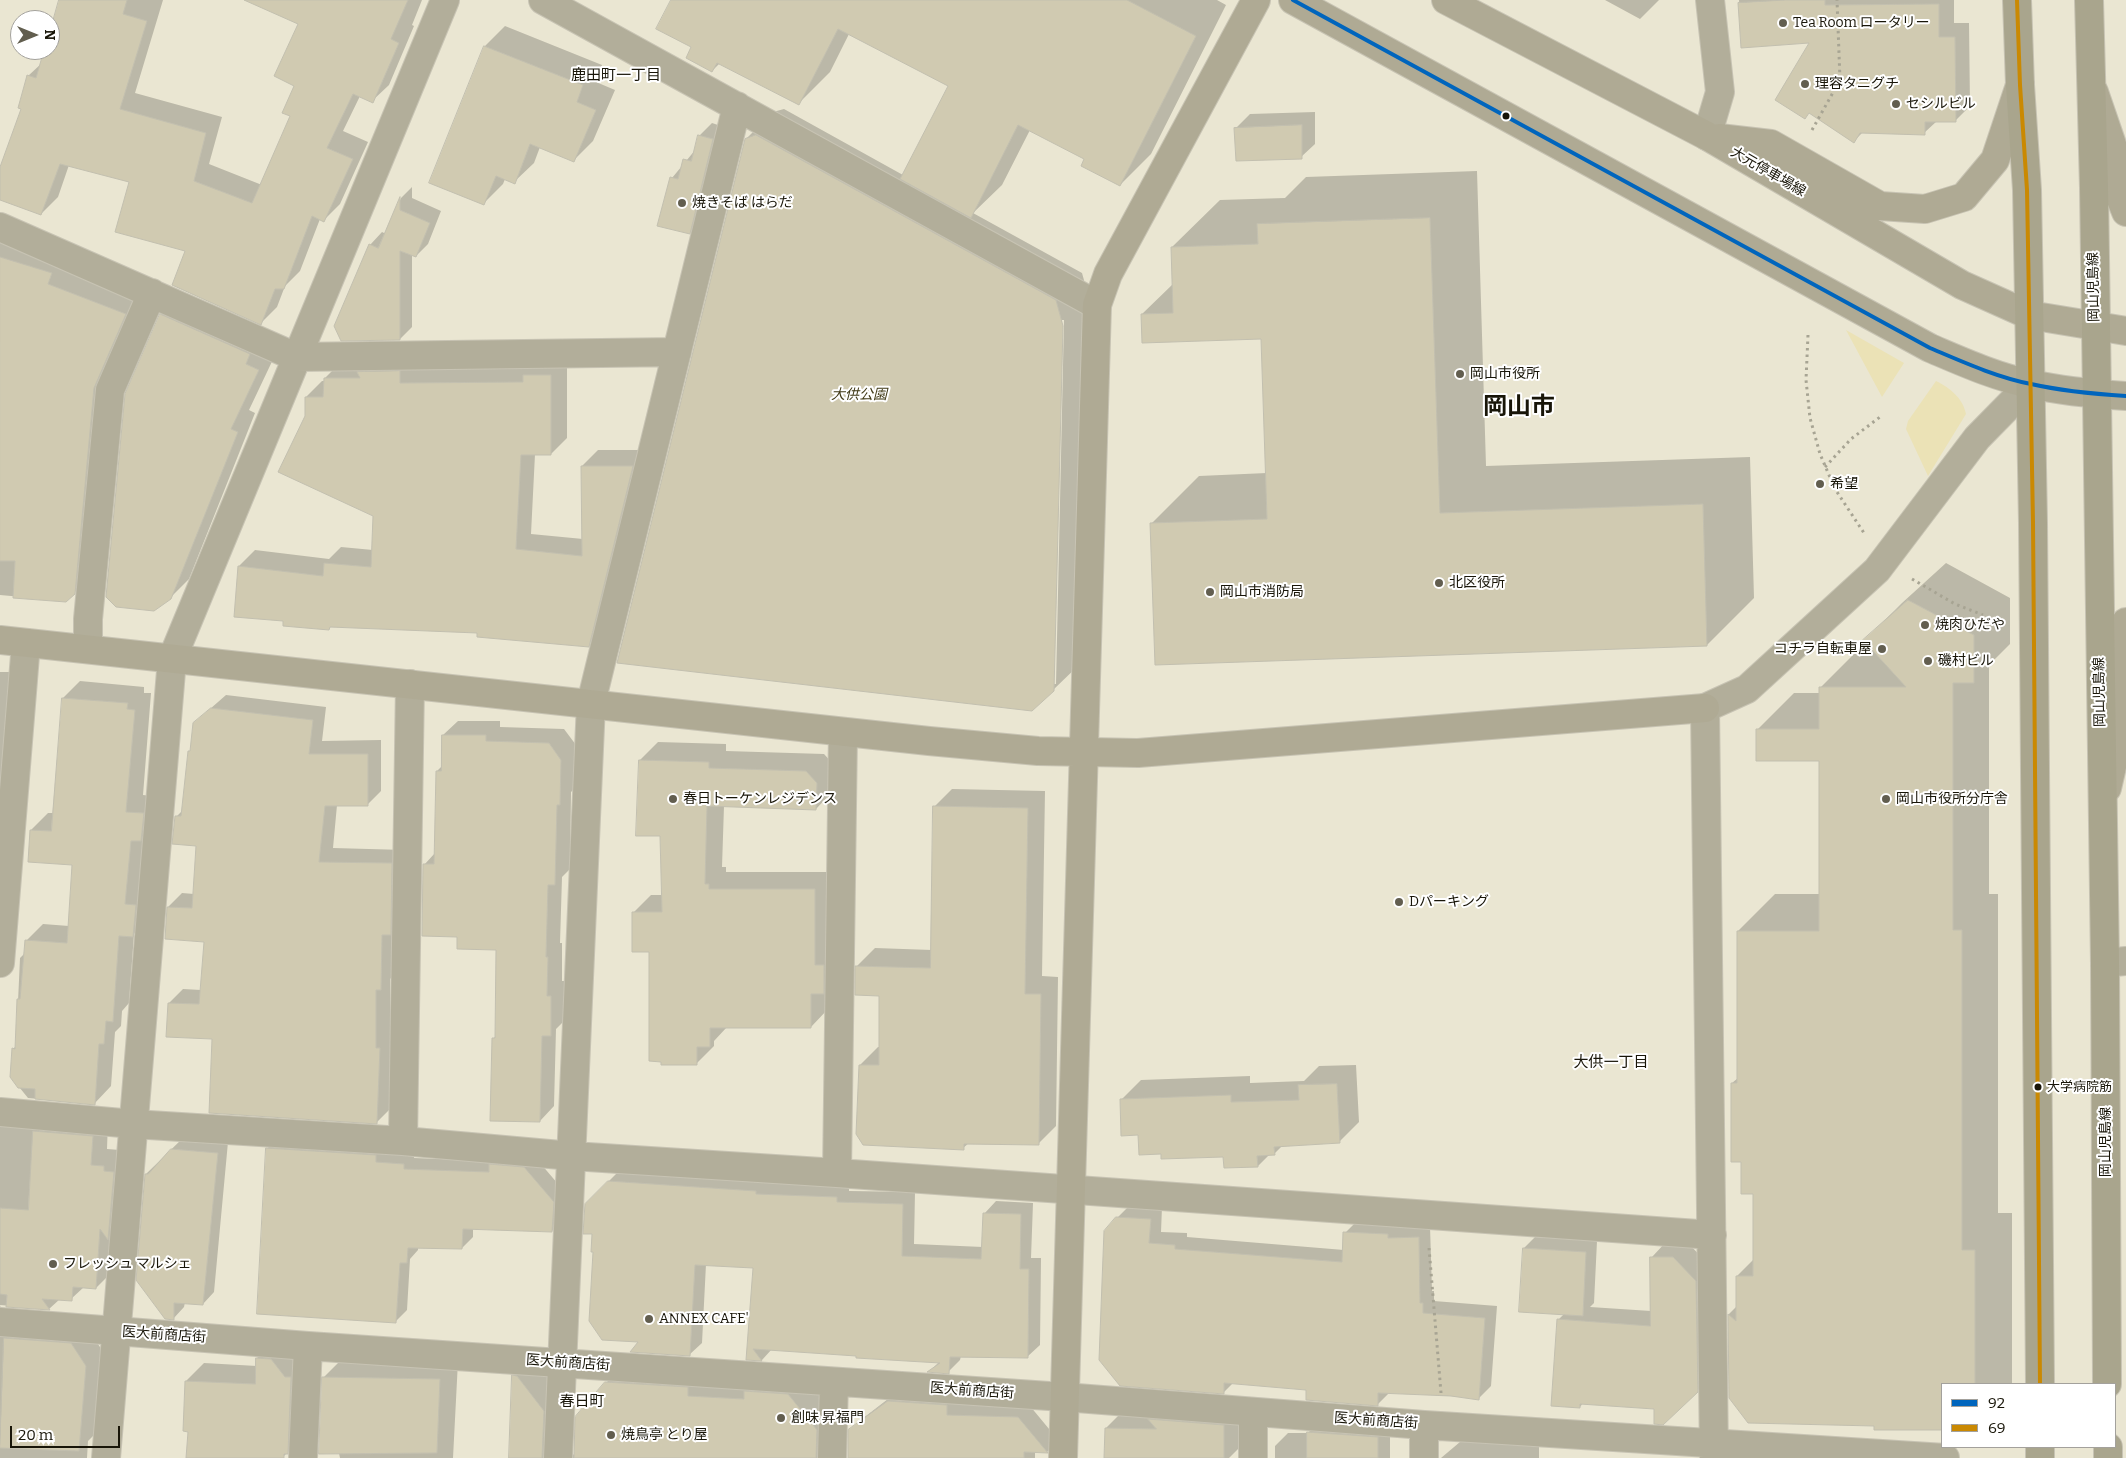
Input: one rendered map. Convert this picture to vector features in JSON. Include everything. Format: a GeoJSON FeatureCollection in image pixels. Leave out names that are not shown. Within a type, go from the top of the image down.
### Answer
{"type":"FeatureCollection","features":[{"type":"Feature","properties":{"kind":"main road"},"geometry":{"type":"LineString","coordinates":[[2017,0],[2027,190],[2040,1383]]}},
{"type":"Feature","properties":{"kind":"main road","name":"岡山児島線"},"geometry":{"type":"LineString","coordinates":[[2089,0],[2102,807],[2115,962],[2107,1383]]}},
{"type":"Feature","properties":{"kind":"street"},"geometry":{"type":"LineString","coordinates":[[106,1458],[172,659],[445,0]]}},
{"type":"Feature","properties":{"kind":"street"},"geometry":{"type":"LineString","coordinates":[[543,0],[1097,305]]}},
{"type":"Feature","properties":{"kind":"street"},"geometry":{"type":"LineString","coordinates":[[1063,1458],[1097,305],[1108,274],[1256,0]]}},
{"type":"Feature","properties":{"kind":"street"},"geometry":{"type":"LineString","coordinates":[[1294,0],[1930,348],[1980,369],[2030,384],[2095,394],[2126,396]]}},
{"type":"Feature","properties":{"kind":"street","name":"大元停車場線"},"geometry":{"type":"LineString","coordinates":[[1446,0],[1708,136],[1962,285],[2029,315],[2095,327],[2126,330]]}},
{"type":"Feature","properties":{"kind":"street"},"geometry":{"type":"LineString","coordinates":[[1710,0],[1720,92],[1708,136],[1771,144],[1880,206],[1925,209],[1964,197],[1995,160],[2020,85]]}},
{"type":"Feature","properties":{"kind":"street"},"geometry":{"type":"LineString","coordinates":[[2091,83],[2118,162],[2120,197],[2126,212]]}},
{"type":"Feature","properties":{"kind":"street"},"geometry":{"type":"LineString","coordinates":[[558,1458],[591,703],[737,106]]}},
{"type":"Feature","properties":{"kind":"street"},"geometry":{"type":"LineString","coordinates":[[0,227],[296,356],[677,352]]}},
{"type":"Feature","properties":{"kind":"street"},"geometry":{"type":"LineString","coordinates":[[88,649],[88,619],[110,390],[152,293]]}},
{"type":"Feature","properties":{"kind":"street"},"geometry":{"type":"LineString","coordinates":[[0,963],[13,641],[957,744],[1083,752],[1138,753],[1705,708],[1747,689],[1825,620],[1877,570],[1977,438],[2030,384]]}},
{"type":"Feature","properties":{"kind":"street"},"geometry":{"type":"LineString","coordinates":[[2102,807],[2123,719],[2123,648],[2126,622]]}},
{"type":"Feature","properties":{"kind":"street"},"geometry":{"type":"LineString","coordinates":[[403,1141],[410,684]]}},
{"type":"Feature","properties":{"kind":"street"},"geometry":{"type":"LineString","coordinates":[[1705,708],[1714,1451]]}},
{"type":"Feature","properties":{"kind":"street"},"geometry":{"type":"LineString","coordinates":[[837,1173],[843,732]]}},
{"type":"Feature","properties":{"kind":"street"},"geometry":{"type":"LineString","coordinates":[[0,1112],[133,1124],[403,1141],[572,1156],[1070,1189],[1712,1235]]}},
{"type":"Feature","properties":{"kind":"street","name":"医大前商店街"},"geometry":{"type":"LineString","coordinates":[[0,1322],[308,1346],[1064,1397],[1434,1425],[1714,1451],[1945,1458]]}},
{"type":"Feature","properties":{"kind":"street"},"geometry":{"type":"LineString","coordinates":[[303,1458],[308,1346]]}},
{"type":"Feature","properties":{"kind":"street"},"geometry":{"type":"LineString","coordinates":[[832,1458],[834,1382]]}},
{"type":"Feature","properties":{"kind":"street"},"geometry":{"type":"LineString","coordinates":[[1253,1412],[1253,1458]]}},
{"type":"Feature","properties":{"kind":"street"},"geometry":{"type":"LineString","coordinates":[[1424,1458],[1434,1425]]}},
{"type":"Feature","properties":{"kind":"path"},"geometry":{"type":"LineString","coordinates":[[1808,137],[1840,80],[1837,0]]}},
{"type":"Feature","properties":{"kind":"path"},"geometry":{"type":"LineString","coordinates":[[1808,335],[1806,380],[1809,408],[1825,467],[1835,489],[1868,538]]}},
{"type":"Feature","properties":{"kind":"path"},"geometry":{"type":"LineString","coordinates":[[1825,467],[1851,439],[1880,418]]}},
{"type":"Feature","properties":{"kind":"path"},"geometry":{"type":"LineString","coordinates":[[1905,573],[1925,588],[1955,604],[1983,615]]}},
{"type":"Feature","properties":{"kind":"path"},"geometry":{"type":"LineString","coordinates":[[1427,1214],[1434,1425]]}},
{"type":"Feature","properties":{"kind":"shaded area"},"geometry":{"type":"Polygon","coordinates":[[[1846,330],[1904,363],[1882,397],[1846,330]]]}},
{"type":"Feature","properties":{"kind":"shaded area"},"geometry":{"type":"Polygon","coordinates":[[[1936,381],[1959,398],[1966,414],[1928,476],[1906,429],[1908,421],[1936,381]]]}},
{"type":"Feature","properties":{"kind":"building"},"geometry":{"type":"Polygon","coordinates":[[[59,0],[127,0],[123,14],[147,21],[120,109],[206,133],[194,181],[252,203],[290,116],[282,113],[294,86],[274,76],[298,24],[244,0],[408,0],[391,39],[399,43],[373,103],[353,94],[327,148],[353,159],[324,222],[312,216],[284,289],[275,289],[261,325],[172,285],[185,251],[115,232],[129,182],[60,164],[41,215],[0,200],[0,167],[21,109],[18,108],[27,75],[36,78],[41,60],[60,60],[60,10],[56,10],[59,0]]]}},
{"type":"Feature","properties":{"kind":"building"},"geometry":{"type":"Polygon","coordinates":[[[671,0],[1127,0],[1196,36],[1120,186],[1081,166],[1084,159],[1018,125],[971,218],[900,179],[948,86],[838,29],[799,105],[717,63],[712,72],[686,58],[691,47],[656,29],[671,0]]]}},
{"type":"Feature","properties":{"kind":"building"},"geometry":{"type":"Polygon","coordinates":[[[1825,0],[1825,5],[1939,4],[1939,37],[1955,37],[1956,122],[1925,122],[1925,135],[1860,133],[1854,143],[1809,113],[1805,119],[1775,100],[1809,43],[1741,48],[1738,3],[1825,0]]]}},
{"type":"Feature","properties":{"kind":"building"},"geometry":{"type":"Polygon","coordinates":[[[484,46],[583,85],[577,102],[596,110],[574,162],[530,144],[515,184],[496,176],[484,205],[429,183],[484,46]]]}},
{"type":"Feature","properties":{"kind":"building"},"geometry":{"type":"Polygon","coordinates":[[[1302,125],[1302,159],[1236,161],[1234,128],[1302,125]]]}},
{"type":"Feature","properties":{"kind":"building"},"geometry":{"type":"Polygon","coordinates":[[[698,135],[713,139],[690,234],[657,226],[670,177],[678,179],[683,159],[691,161],[698,135]]]}},
{"type":"Feature","properties":{"kind":"building","name":"大供公園"},"geometry":{"type":"Polygon","coordinates":[[[756,135],[1056,300],[1063,326],[1054,691],[1032,711],[617,663],[745,139],[756,135]]]}},
{"type":"Feature","properties":{"kind":"building"},"geometry":{"type":"Polygon","coordinates":[[[400,197],[400,210],[430,223],[416,257],[400,251],[400,340],[341,341],[334,326],[369,244],[378,248],[400,197]]]}},
{"type":"Feature","properties":{"kind":"building"},"geometry":{"type":"Polygon","coordinates":[[[1430,218],[1440,513],[1703,504],[1707,646],[1155,665],[1150,523],[1267,519],[1261,339],[1142,343],[1141,314],[1173,313],[1171,247],[1258,244],[1257,224],[1430,218]]]}},
{"type":"Feature","properties":{"kind":"building"},"geometry":{"type":"Polygon","coordinates":[[[0,257],[52,273],[48,284],[126,314],[94,388],[75,594],[66,602],[13,598],[15,561],[0,561],[0,257]]]}},
{"type":"Feature","properties":{"kind":"building"},"geometry":{"type":"Polygon","coordinates":[[[160,314],[250,354],[246,364],[259,370],[231,429],[238,432],[171,599],[154,611],[116,607],[106,597],[125,394],[160,314]]]}},
{"type":"Feature","properties":{"kind":"building"},"geometry":{"type":"Polygon","coordinates":[[[400,371],[400,383],[523,382],[523,375],[551,375],[551,455],[521,455],[516,549],[582,556],[581,466],[633,466],[589,647],[477,637],[477,633],[330,627],[329,630],[283,626],[283,621],[234,617],[238,566],[323,576],[324,563],[371,567],[373,516],[278,472],[305,416],[305,397],[323,397],[324,378],[360,378],[357,372],[400,371]]]}},
{"type":"Feature","properties":{"kind":"building"},"geometry":{"type":"Polygon","coordinates":[[[1908,600],[1974,635],[1974,683],[1953,683],[1953,930],[1962,930],[1962,1250],[1975,1250],[1975,1383],[1941,1383],[1941,1430],[1874,1430],[1874,1426],[1748,1423],[1729,1398],[1728,1314],[1736,1321],[1736,1276],[1753,1276],[1753,1194],[1741,1194],[1741,1162],[1731,1162],[1731,1083],[1737,1083],[1737,931],[1819,931],[1819,761],[1756,761],[1756,729],[1819,729],[1819,687],[1906,687],[1863,640],[1908,600]]]}},
{"type":"Feature","properties":{"kind":"building"},"geometry":{"type":"Polygon","coordinates":[[[62,698],[128,703],[127,709],[135,710],[126,812],[144,813],[141,841],[131,841],[125,904],[136,905],[133,937],[119,936],[113,1022],[106,1021],[104,1044],[99,1044],[95,1105],[35,1099],[35,1089],[18,1088],[10,1077],[12,1048],[15,1049],[17,999],[20,999],[25,940],[67,943],[72,865],[28,862],[30,830],[51,831],[62,698]]]}},
{"type":"Feature","properties":{"kind":"building"},"geometry":{"type":"Polygon","coordinates":[[[211,708],[313,720],[309,754],[368,754],[368,806],[325,806],[319,862],[392,863],[391,935],[382,935],[381,990],[376,990],[376,1048],[380,1048],[377,1124],[209,1113],[212,1039],[166,1037],[168,1003],[199,1004],[204,942],[165,939],[167,907],[192,908],[196,846],[172,844],[175,816],[181,816],[193,723],[211,708]]]}},
{"type":"Feature","properties":{"kind":"building"},"geometry":{"type":"Polygon","coordinates":[[[442,735],[486,735],[486,741],[549,743],[561,760],[560,805],[557,805],[555,885],[548,885],[546,957],[548,957],[547,996],[551,996],[551,1036],[542,1036],[540,1122],[490,1121],[492,1038],[495,1038],[496,950],[457,949],[457,937],[422,936],[423,864],[434,864],[436,771],[441,771],[442,735]]]}},
{"type":"Feature","properties":{"kind":"building"},"geometry":{"type":"Polygon","coordinates":[[[639,760],[709,762],[709,768],[806,771],[817,783],[816,810],[707,806],[705,884],[709,884],[709,889],[815,889],[815,965],[824,965],[824,994],[811,994],[811,1028],[710,1028],[710,1047],[697,1047],[697,1065],[661,1065],[661,1062],[649,1061],[649,952],[632,952],[632,912],[662,912],[660,836],[636,836],[639,760]]]}},
{"type":"Feature","properties":{"kind":"building"},"geometry":{"type":"Polygon","coordinates":[[[933,806],[1028,808],[1025,994],[1041,994],[1039,1145],[964,1144],[964,1150],[863,1145],[856,1134],[859,1065],[879,1065],[879,996],[855,995],[855,966],[930,968],[933,806]]]}},
{"type":"Feature","properties":{"kind":"building"},"geometry":{"type":"Polygon","coordinates":[[[1337,1084],[1340,1143],[1274,1147],[1275,1155],[1257,1156],[1258,1167],[1224,1168],[1223,1157],[1161,1159],[1161,1154],[1139,1155],[1138,1135],[1121,1136],[1120,1099],[1231,1095],[1231,1102],[1299,1100],[1298,1085],[1337,1084]]]}},
{"type":"Feature","properties":{"kind":"building"},"geometry":{"type":"Polygon","coordinates":[[[33,1131],[93,1136],[91,1165],[104,1166],[104,1171],[114,1172],[108,1240],[100,1229],[96,1289],[73,1287],[72,1301],[42,1299],[50,1310],[6,1307],[7,1295],[0,1294],[0,1208],[28,1210],[33,1131]]]}},
{"type":"Feature","properties":{"kind":"building"},"geometry":{"type":"Polygon","coordinates":[[[266,1148],[376,1155],[376,1162],[404,1164],[404,1169],[489,1172],[489,1164],[524,1167],[554,1202],[552,1232],[463,1229],[462,1249],[408,1248],[407,1263],[400,1263],[396,1323],[257,1314],[266,1148]]]}},
{"type":"Feature","properties":{"kind":"building"},"geometry":{"type":"Polygon","coordinates":[[[171,1149],[218,1153],[203,1305],[174,1303],[174,1320],[165,1319],[136,1280],[145,1174],[148,1174],[171,1149]]]}},
{"type":"Feature","properties":{"kind":"building"},"geometry":{"type":"Polygon","coordinates":[[[608,1181],[756,1191],[756,1194],[837,1197],[837,1202],[903,1204],[902,1256],[981,1259],[983,1213],[1021,1214],[1020,1269],[1029,1269],[1028,1358],[950,1357],[949,1374],[927,1372],[940,1363],[856,1358],[856,1356],[753,1349],[762,1361],[746,1360],[753,1268],[695,1265],[690,1356],[630,1352],[638,1342],[602,1340],[589,1321],[593,1252],[591,1252],[592,1234],[583,1234],[585,1204],[608,1181]]]}},
{"type":"Feature","properties":{"kind":"building"},"geometry":{"type":"Polygon","coordinates":[[[1116,1217],[1151,1219],[1149,1243],[1175,1245],[1175,1249],[1342,1262],[1343,1232],[1388,1234],[1388,1238],[1419,1237],[1420,1303],[1423,1303],[1423,1313],[1485,1318],[1479,1400],[1451,1396],[1378,1393],[1378,1406],[1306,1400],[1306,1390],[1224,1383],[1224,1394],[1120,1386],[1099,1360],[1104,1231],[1116,1217]]]}},
{"type":"Feature","properties":{"kind":"building"},"geometry":{"type":"Polygon","coordinates":[[[1523,1248],[1586,1252],[1583,1316],[1519,1312],[1523,1248]]]}},
{"type":"Feature","properties":{"kind":"building"},"geometry":{"type":"Polygon","coordinates":[[[1650,1257],[1673,1257],[1696,1281],[1698,1392],[1663,1425],[1654,1424],[1654,1409],[1580,1404],[1580,1408],[1551,1406],[1557,1319],[1650,1326],[1650,1257]]]}},
{"type":"Feature","properties":{"kind":"building"},"geometry":{"type":"Polygon","coordinates":[[[4,1338],[71,1343],[86,1366],[79,1451],[0,1448],[4,1338]]]}},
{"type":"Feature","properties":{"kind":"building"},"geometry":{"type":"Polygon","coordinates":[[[256,1358],[271,1359],[285,1377],[291,1377],[288,1454],[284,1454],[284,1458],[186,1458],[188,1432],[183,1431],[185,1381],[255,1384],[256,1358]]]}},
{"type":"Feature","properties":{"kind":"building"},"geometry":{"type":"Polygon","coordinates":[[[512,1375],[517,1376],[544,1411],[542,1458],[509,1458],[512,1375]]]}},
{"type":"Feature","properties":{"kind":"building"},"geometry":{"type":"Polygon","coordinates":[[[322,1377],[440,1379],[437,1453],[319,1454],[322,1377]]]}},
{"type":"Feature","properties":{"kind":"building"},"geometry":{"type":"Polygon","coordinates":[[[605,1382],[688,1387],[688,1396],[744,1399],[744,1391],[788,1394],[817,1430],[816,1458],[574,1458],[575,1417],[605,1382]]]}},
{"type":"Feature","properties":{"kind":"building"},"geometry":{"type":"Polygon","coordinates":[[[888,1401],[947,1405],[947,1415],[1018,1417],[1048,1453],[1024,1452],[1024,1458],[848,1458],[848,1430],[888,1401]]]}},
{"type":"Feature","properties":{"kind":"building"},"geometry":{"type":"Polygon","coordinates":[[[1148,1419],[1224,1425],[1224,1458],[1104,1458],[1105,1428],[1156,1429],[1148,1419]]]}},
{"type":"Feature","properties":{"kind":"building"},"geometry":{"type":"Polygon","coordinates":[[[1307,1432],[1378,1437],[1378,1458],[1307,1458],[1307,1432]]]}},
{"type":"Feature","properties":{"kind":"transit line","name":"92"},"geometry":{"type":"LineString","coordinates":[[1293,0],[1930,348],[1980,369],[2018,381],[2066,390],[2126,396]]}},
{"type":"Feature","properties":{"kind":"transit line","name":"69"},"geometry":{"type":"LineString","coordinates":[[2017,0],[2027,190],[2033,523],[2040,1383]]}},
{"type":"Feature","properties":{"kind":"place","name":"Tea Room ロータリー"},"geometry":{"type":"Point","coordinates":[1783,23]}},
{"type":"Feature","properties":{"kind":"place","name":"理容タニグチ"},"geometry":{"type":"Point","coordinates":[1805,84]}},
{"type":"Feature","properties":{"kind":"place","name":"セシルビル"},"geometry":{"type":"Point","coordinates":[1896,104]}},
{"type":"Feature","properties":{"kind":"place","name":"焼きそば はらだ"},"geometry":{"type":"Point","coordinates":[682,203]}},
{"type":"Feature","properties":{"kind":"place","name":"岡山市役所"},"geometry":{"type":"Point","coordinates":[1460,374]}},
{"type":"Feature","properties":{"kind":"place","name":"希望"},"geometry":{"type":"Point","coordinates":[1820,484]}},
{"type":"Feature","properties":{"kind":"place","name":"北区役所"},"geometry":{"type":"Point","coordinates":[1439,583]}},
{"type":"Feature","properties":{"kind":"place","name":"岡山市消防局"},"geometry":{"type":"Point","coordinates":[1210,592]}},
{"type":"Feature","properties":{"kind":"place","name":"焼肉ひだや"},"geometry":{"type":"Point","coordinates":[1925,625]}},
{"type":"Feature","properties":{"kind":"place","name":"コチラ自転車屋"},"geometry":{"type":"Point","coordinates":[1882,649]}},
{"type":"Feature","properties":{"kind":"place","name":"磯村ビル"},"geometry":{"type":"Point","coordinates":[1928,661]}},
{"type":"Feature","properties":{"kind":"place","name":"春日トーケンレジデンス"},"geometry":{"type":"Point","coordinates":[673,799]}},
{"type":"Feature","properties":{"kind":"place","name":"岡山市役所分庁舎"},"geometry":{"type":"Point","coordinates":[1886,799]}},
{"type":"Feature","properties":{"kind":"place","name":"Dパーキング"},"geometry":{"type":"Point","coordinates":[1399,902]}},
{"type":"Feature","properties":{"kind":"place","name":"大学病院筋"},"geometry":{"type":"Point","coordinates":[2038,1087]}},
{"type":"Feature","properties":{"kind":"place","name":"フレッシュ マルシェ"},"geometry":{"type":"Point","coordinates":[53,1264]}},
{"type":"Feature","properties":{"kind":"place","name":"ANNEX CAFE'"},"geometry":{"type":"Point","coordinates":[649,1319]}},
{"type":"Feature","properties":{"kind":"place","name":"創味 昇福門"},"geometry":{"type":"Point","coordinates":[781,1418]}},
{"type":"Feature","properties":{"kind":"place","name":"焼鳥亭 とり屋"},"geometry":{"type":"Point","coordinates":[611,1435]}},
{"type":"Feature","properties":{"kind":"district","name":"鹿田町一丁目"},"geometry":{"type":"Point","coordinates":[616,76]}},
{"type":"Feature","properties":{"kind":"district","name":"岡山市"},"geometry":{"type":"Point","coordinates":[1519,407]}},
{"type":"Feature","properties":{"kind":"district","name":"大供一丁目"},"geometry":{"type":"Point","coordinates":[1611,1063]}},
{"type":"Feature","properties":{"kind":"district","name":"春日町"},"geometry":{"type":"Point","coordinates":[582,1402]}}]}
